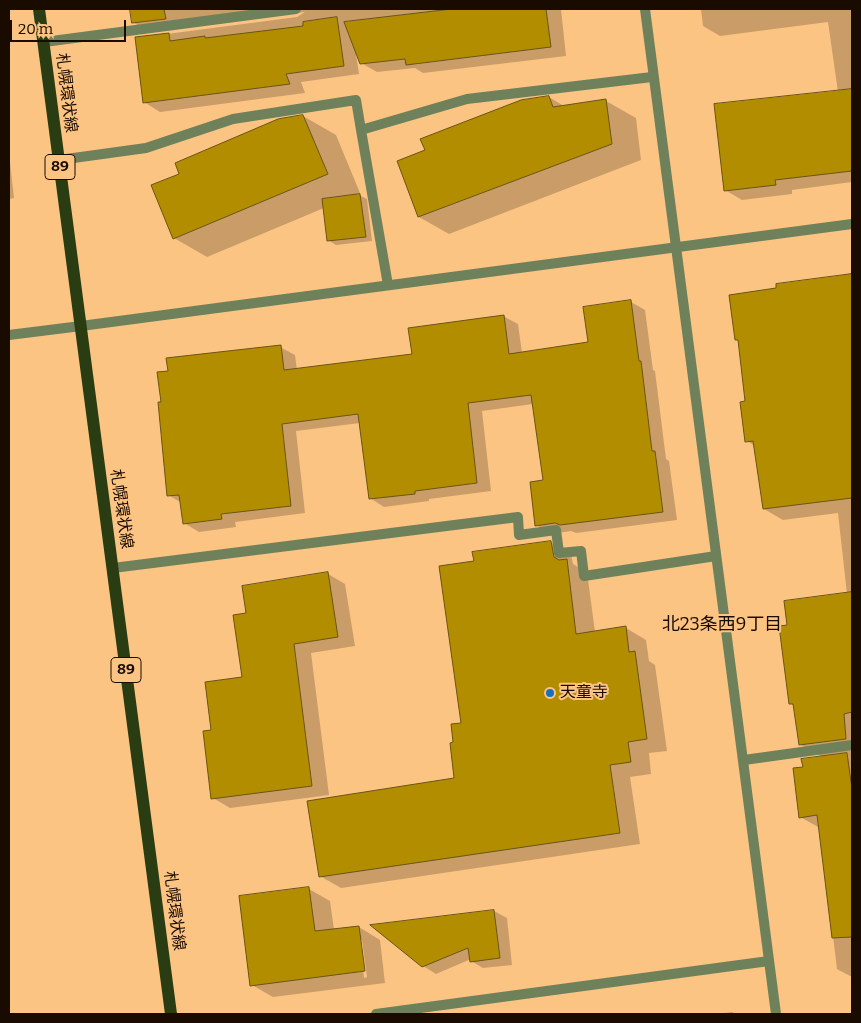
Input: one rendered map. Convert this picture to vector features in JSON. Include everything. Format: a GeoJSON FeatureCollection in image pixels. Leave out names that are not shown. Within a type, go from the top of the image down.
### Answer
{"type":"FeatureCollection","features":[{"type":"Feature","properties":{"kind":"main road","name":"札幌環状線"},"geometry":{"type":"LineString","coordinates":[[39,9],[171,1014]]}},
{"type":"Feature","properties":{"kind":"street"},"geometry":{"type":"LineString","coordinates":[[44,42],[296,9]]}},
{"type":"Feature","properties":{"kind":"street"},"geometry":{"type":"LineString","coordinates":[[645,9],[652,76],[744,760],[776,1014]]}},
{"type":"Feature","properties":{"kind":"street"},"geometry":{"type":"LineString","coordinates":[[361,130],[468,99],[652,76]]}},
{"type":"Feature","properties":{"kind":"street"},"geometry":{"type":"LineString","coordinates":[[59,160],[146,148],[233,119],[356,100],[388,285]]}},
{"type":"Feature","properties":{"kind":"street"},"geometry":{"type":"LineString","coordinates":[[9,335],[852,224]]}},
{"type":"Feature","properties":{"kind":"street"},"geometry":{"type":"LineString","coordinates":[[113,568],[518,518],[519,535],[556,530],[559,553],[581,551],[584,576],[716,556]]}},
{"type":"Feature","properties":{"kind":"street"},"geometry":{"type":"LineString","coordinates":[[744,760],[852,745]]}},
{"type":"Feature","properties":{"kind":"street"},"geometry":{"type":"LineString","coordinates":[[376,1014],[770,961]]}},
{"type":"Feature","properties":{"kind":"building"},"geometry":{"type":"Polygon","coordinates":[[[130,9],[164,9],[166,19],[132,23],[130,9]]]}},
{"type":"Feature","properties":{"kind":"building"},"geometry":{"type":"Polygon","coordinates":[[[452,9],[546,9],[551,47],[406,65],[405,59],[360,64],[344,22],[452,9]]]}},
{"type":"Feature","properties":{"kind":"building"},"geometry":{"type":"Polygon","coordinates":[[[337,17],[344,66],[286,74],[290,84],[143,103],[135,37],[169,33],[170,41],[205,36],[205,38],[303,26],[303,22],[337,17]]]}},
{"type":"Feature","properties":{"kind":"building"},"geometry":{"type":"Polygon","coordinates":[[[852,89],[852,171],[775,180],[776,185],[724,191],[714,104],[852,89]]]}},
{"type":"Feature","properties":{"kind":"building"},"geometry":{"type":"Polygon","coordinates":[[[549,96],[553,107],[606,99],[612,144],[418,217],[397,161],[425,150],[420,139],[521,100],[549,96]]]}},
{"type":"Feature","properties":{"kind":"building"},"geometry":{"type":"Polygon","coordinates":[[[303,115],[328,174],[173,239],[151,185],[179,174],[175,163],[278,119],[303,115]]]}},
{"type":"Feature","properties":{"kind":"building"},"geometry":{"type":"Polygon","coordinates":[[[360,194],[366,237],[327,241],[322,199],[360,194]]]}},
{"type":"Feature","properties":{"kind":"building"},"geometry":{"type":"Polygon","coordinates":[[[852,274],[852,498],[763,509],[753,441],[745,442],[740,402],[745,401],[738,340],[735,340],[729,295],[776,288],[776,284],[852,274]]]}},
{"type":"Feature","properties":{"kind":"building"},"geometry":{"type":"Polygon","coordinates":[[[631,300],[639,361],[641,361],[652,451],[655,451],[663,512],[560,525],[555,523],[535,526],[530,482],[543,480],[531,395],[468,403],[477,483],[415,491],[415,494],[369,499],[358,414],[282,424],[291,506],[221,514],[222,519],[183,524],[179,495],[167,496],[158,402],[161,402],[157,372],[168,371],[166,358],[281,345],[284,370],[412,354],[408,328],[504,315],[509,354],[588,342],[583,307],[631,300]]]}},
{"type":"Feature","properties":{"kind":"building"},"geometry":{"type":"Polygon","coordinates":[[[551,541],[554,557],[559,560],[567,559],[576,634],[626,626],[629,652],[635,651],[647,739],[628,742],[631,762],[610,765],[620,833],[319,877],[307,801],[454,778],[450,743],[453,742],[451,724],[461,723],[439,566],[474,561],[472,552],[551,541]]]}},
{"type":"Feature","properties":{"kind":"building"},"geometry":{"type":"Polygon","coordinates":[[[328,572],[338,637],[294,644],[312,786],[211,799],[203,731],[211,730],[205,682],[242,677],[233,615],[246,613],[242,586],[328,572]]]}},
{"type":"Feature","properties":{"kind":"building"},"geometry":{"type":"Polygon","coordinates":[[[852,592],[852,712],[844,714],[846,739],[799,745],[793,704],[789,704],[779,626],[787,625],[784,601],[852,592]]]}},
{"type":"Feature","properties":{"kind":"building"},"geometry":{"type":"Polygon","coordinates":[[[847,753],[852,789],[852,937],[832,938],[817,815],[799,818],[793,768],[803,767],[801,759],[847,753]]]}},
{"type":"Feature","properties":{"kind":"building"},"geometry":{"type":"Polygon","coordinates":[[[309,887],[315,931],[359,926],[365,971],[250,986],[239,896],[309,887]]]}},
{"type":"Feature","properties":{"kind":"building"},"geometry":{"type":"Polygon","coordinates":[[[494,910],[500,958],[470,962],[468,948],[422,967],[370,925],[494,910]]]}},
{"type":"Feature","properties":{"kind":"place","name":"天童寺"},"geometry":{"type":"Point","coordinates":[550,693]}},
{"type":"Feature","properties":{"kind":"district","name":"北23条西9丁目"},"geometry":{"type":"Point","coordinates":[722,625]}}]}
